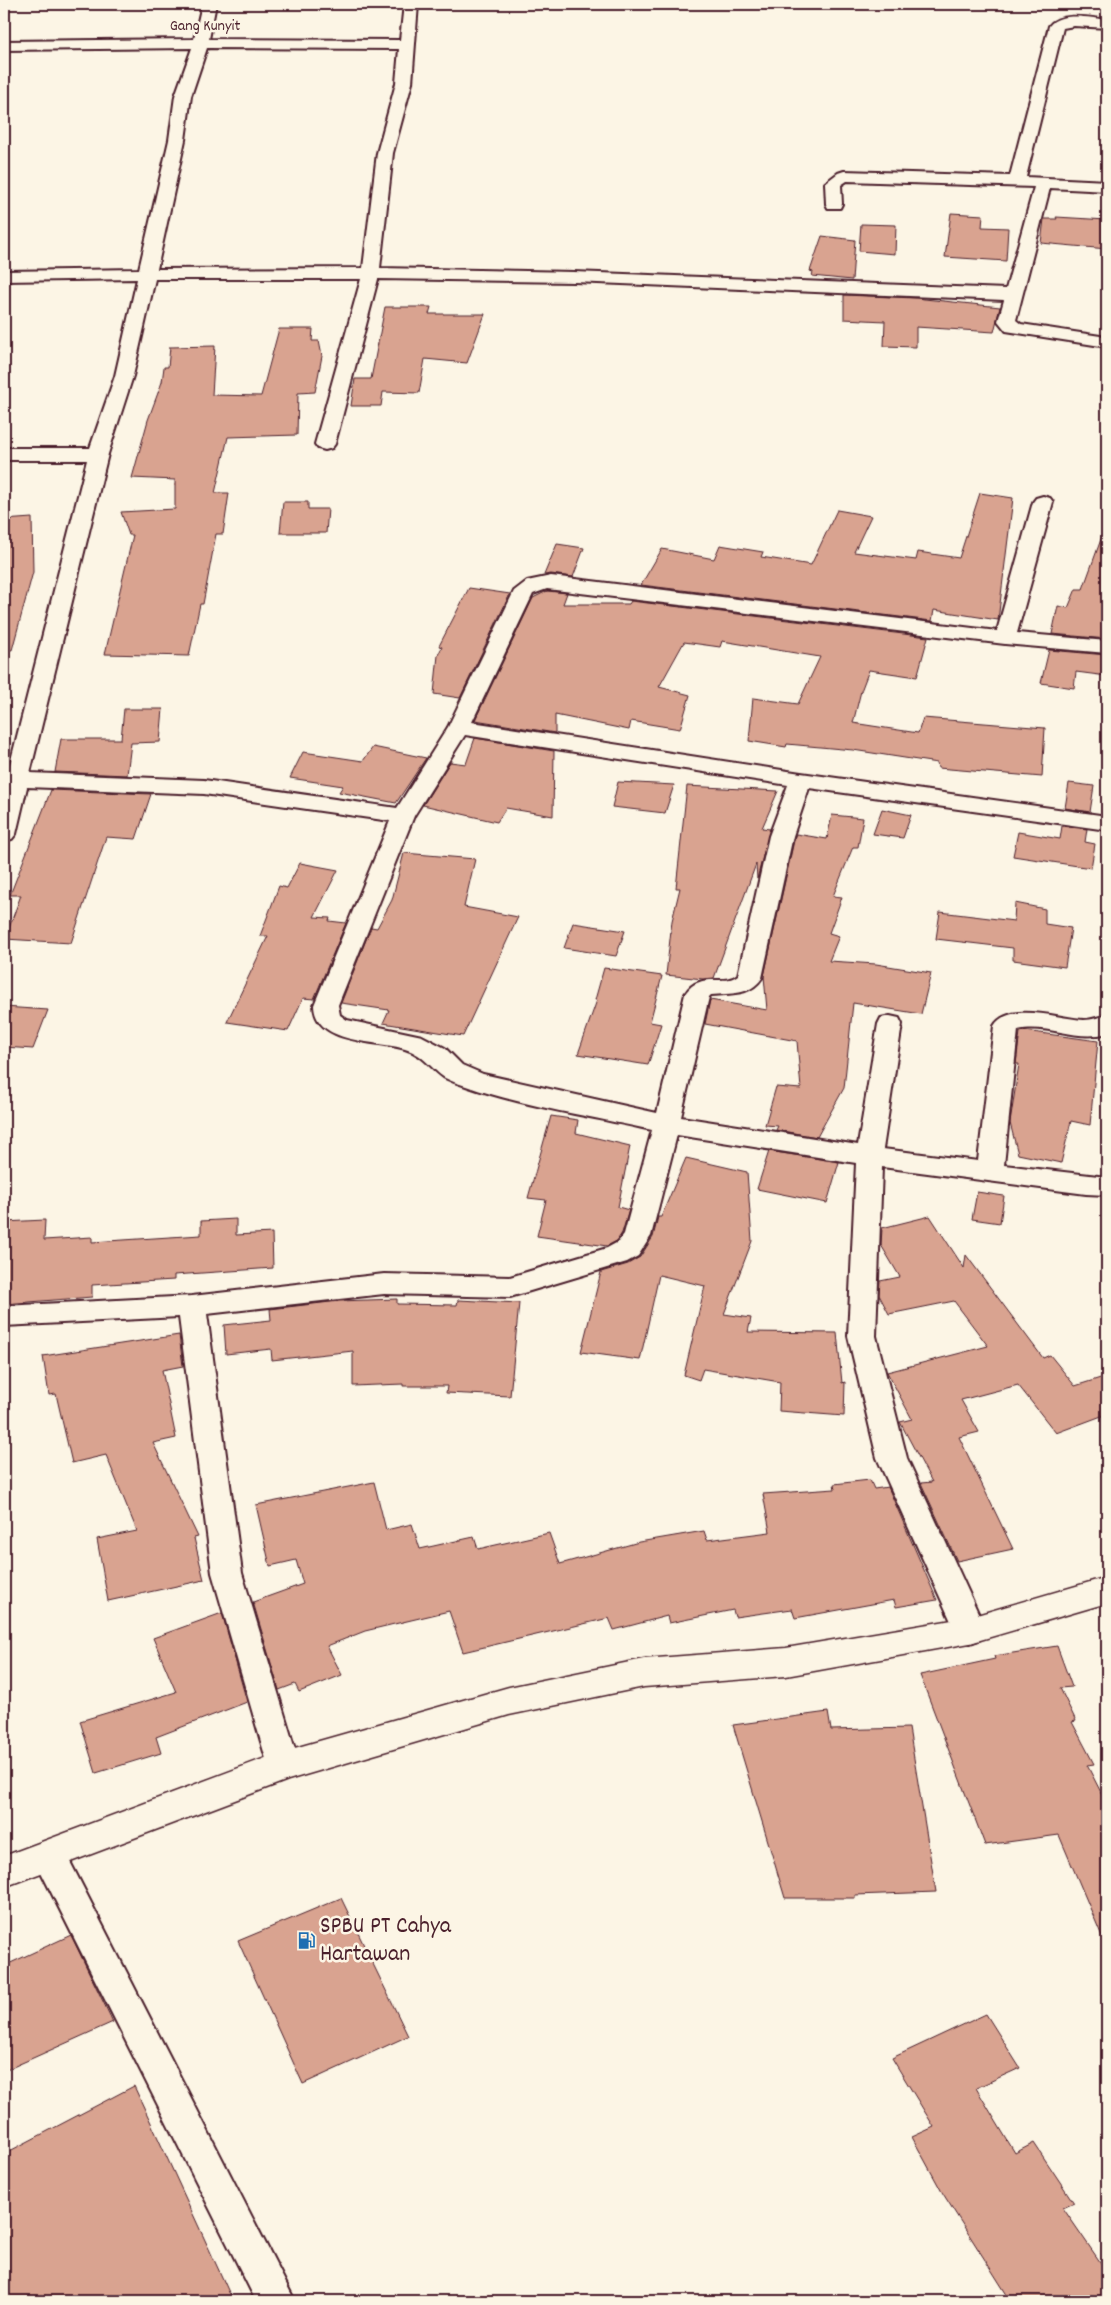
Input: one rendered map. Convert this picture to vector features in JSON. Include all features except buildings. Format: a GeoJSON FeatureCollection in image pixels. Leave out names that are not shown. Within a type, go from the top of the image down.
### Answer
{"type":"FeatureCollection","features":[{"type":"Feature","properties":{"kind":"street"},"geometry":{"type":"LineString","coordinates":[[4,834],[11,778],[98,454],[124,376],[177,140],[183,96],[209,4]]}},
{"type":"Feature","properties":{"kind":"street"},"geometry":{"type":"LineString","coordinates":[[325,444],[372,274],[385,153],[404,83],[411,4]]}},
{"type":"Feature","properties":{"kind":"street"},"geometry":{"type":"LineString","coordinates":[[1017,181],[1056,26],[1061,23],[1076,22],[1107,24]]}},
{"type":"Feature","properties":{"kind":"street","name":"Gang Kunyit"},"geometry":{"type":"LineString","coordinates":[[4,45],[199,43],[406,45]]}},
{"type":"Feature","properties":{"kind":"street"},"geometry":{"type":"LineString","coordinates":[[834,204],[833,183],[844,176],[1017,181],[1107,186]]}},
{"type":"Feature","properties":{"kind":"street"},"geometry":{"type":"LineString","coordinates":[[1043,183],[1025,255],[1012,295],[1007,321],[1012,327],[1107,342]]}},
{"type":"Feature","properties":{"kind":"street"},"geometry":{"type":"LineString","coordinates":[[4,276],[286,272],[594,278],[1012,295]]}},
{"type":"Feature","properties":{"kind":"street"},"geometry":{"type":"LineString","coordinates":[[4,454],[98,454]]}},
{"type":"Feature","properties":{"kind":"street"},"geometry":{"type":"LineString","coordinates":[[1005,638],[1043,502]]}},
{"type":"Feature","properties":{"kind":"street"},"geometry":{"type":"LineString","coordinates":[[1107,647],[1005,638],[551,582],[540,583],[524,591],[459,727],[403,816],[326,1005],[326,1015],[330,1023],[340,1028],[413,1042],[436,1054],[453,1071],[474,1080],[667,1124],[869,1156],[1107,1186]]}},
{"type":"Feature","properties":{"kind":"street"},"geometry":{"type":"LineString","coordinates":[[459,727],[801,780],[1107,823]]}},
{"type":"Feature","properties":{"kind":"street"},"geometry":{"type":"LineString","coordinates":[[11,778],[204,787],[403,816]]}},
{"type":"Feature","properties":{"kind":"street"},"geometry":{"type":"LineString","coordinates":[[4,1316],[192,1306],[384,1284],[510,1287],[617,1255],[628,1249],[637,1236],[667,1124],[697,994],[705,988],[736,987],[750,978],[782,836],[801,780]]}},
{"type":"Feature","properties":{"kind":"street"},"geometry":{"type":"LineString","coordinates":[[990,1172],[1006,1026],[1018,1021],[1095,1028],[1107,1023]]}},
{"type":"Feature","properties":{"kind":"street"},"geometry":{"type":"LineString","coordinates":[[890,1024],[869,1156],[862,1336],[892,1458],[970,1630]]}},
{"type":"Feature","properties":{"kind":"street"},"geometry":{"type":"LineString","coordinates":[[192,1306],[227,1573],[284,1766]]}},
{"type":"Feature","properties":{"kind":"street"},"geometry":{"type":"LineString","coordinates":[[4,1872],[284,1766],[509,1701],[644,1673],[786,1662],[970,1630],[1107,1590]]}},
{"type":"Feature","properties":{"kind":"street"},"geometry":{"type":"LineString","coordinates":[[50,1856],[276,2301]]}},
{"type":"Feature","properties":{"kind":"place","name":"SPBU PT Cahya Hartawan"},"geometry":{"type":"Point","coordinates":[306,1941]}}]}
